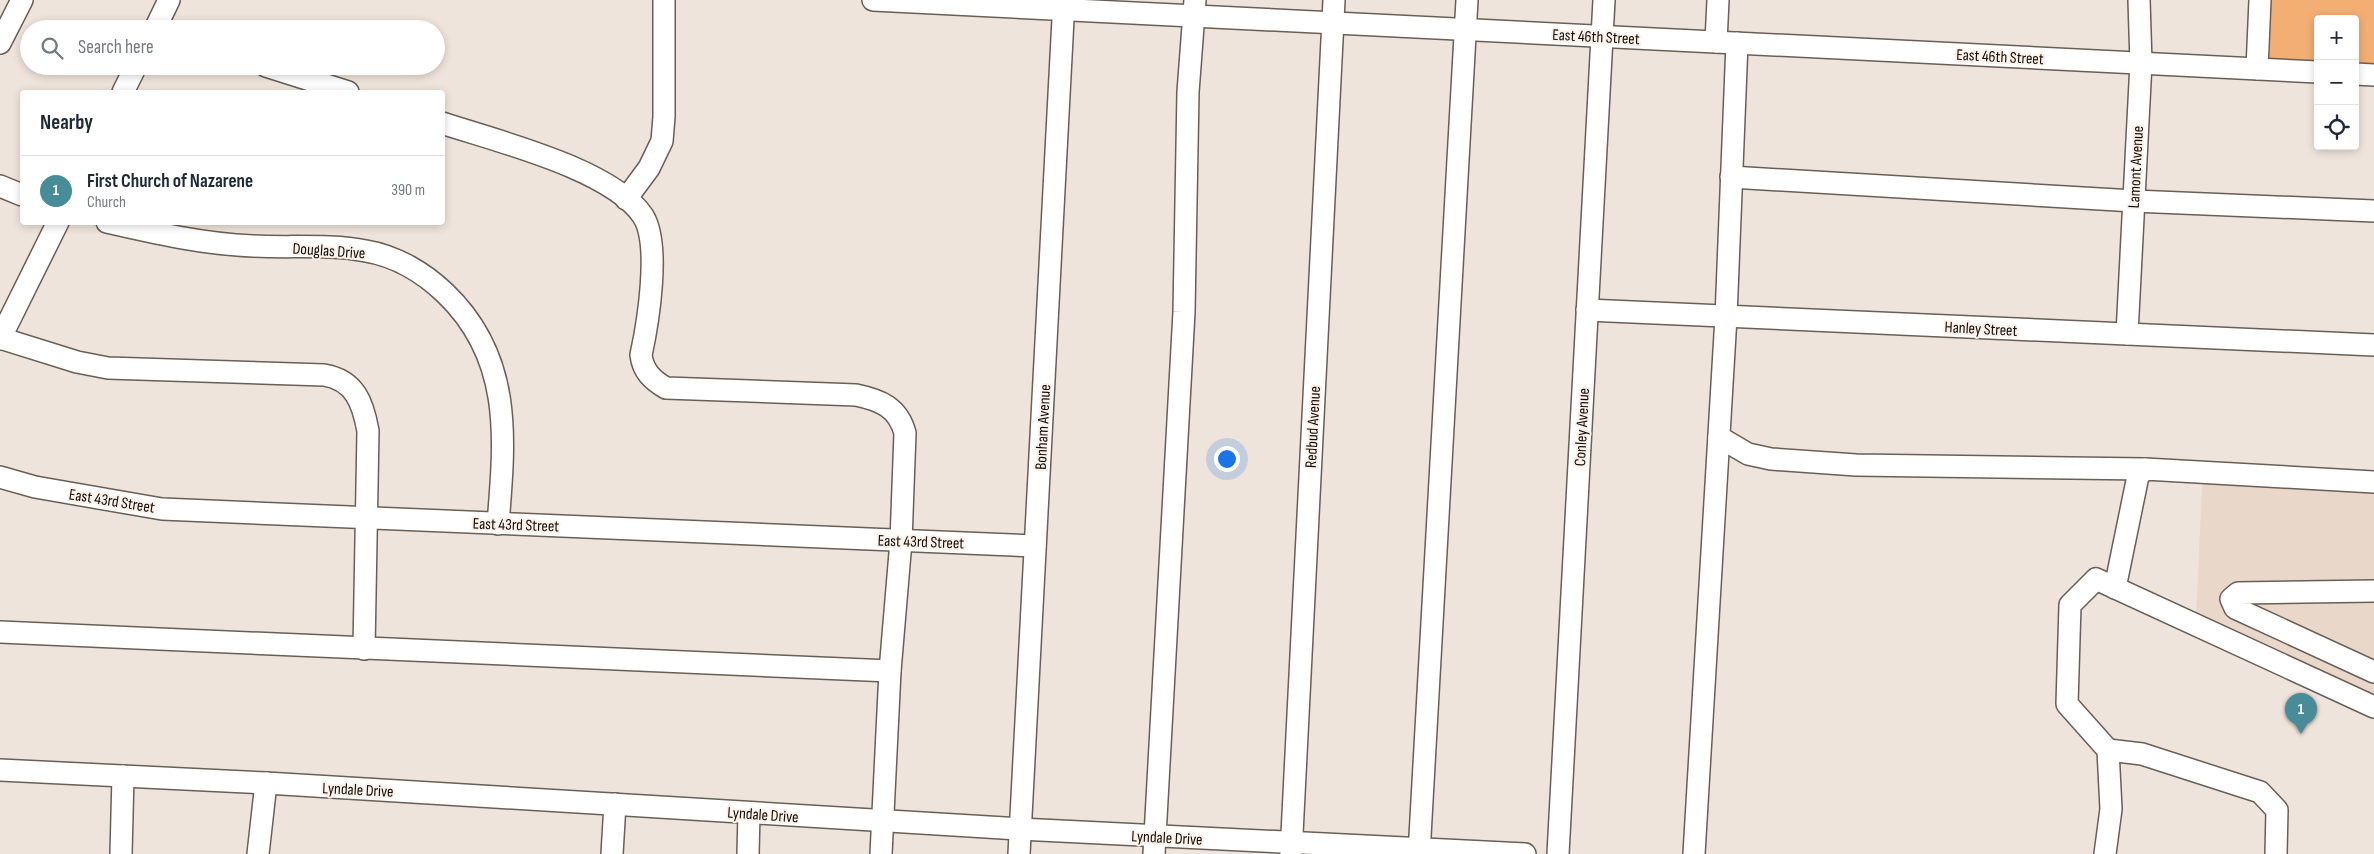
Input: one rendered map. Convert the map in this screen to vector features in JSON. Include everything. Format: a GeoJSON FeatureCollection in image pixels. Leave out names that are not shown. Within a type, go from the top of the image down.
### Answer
{"type":"FeatureCollection","features":[{"type":"Feature","properties":{"kind":"street"},"geometry":{"type":"LineString","coordinates":[[0,43],[22,0]]}},
{"type":"Feature","properties":{"kind":"street"},"geometry":{"type":"LineString","coordinates":[[159,20],[169,0]]}},
{"type":"Feature","properties":{"kind":"street"},"geometry":{"type":"LineString","coordinates":[[626,199],[649,168],[662,141],[664,117],[664,0]]}},
{"type":"Feature","properties":{"kind":"street","name":"East 46th Street"},"geometry":{"type":"LineString","coordinates":[[874,0],[1194,8],[1332,23],[2314,72]]}},
{"type":"Feature","properties":{"kind":"street","name":"Redbud Avenue"},"geometry":{"type":"LineString","coordinates":[[1291,848],[1334,0]]}},
{"type":"Feature","properties":{"kind":"street"},"geometry":{"type":"LineString","coordinates":[[1420,851],[1467,0]]}},
{"type":"Feature","properties":{"kind":"street","name":"Conley Avenue"},"geometry":{"type":"LineString","coordinates":[[1558,854],[1604,0]]}},
{"type":"Feature","properties":{"kind":"street"},"geometry":{"type":"LineString","coordinates":[[1694,854],[1726,316],[1731,178],[1726,43],[1718,0]]}},
{"type":"Feature","properties":{"kind":"street","name":"Lamont Avenue"},"geometry":{"type":"LineString","coordinates":[[2127,334],[2141,64],[2139,0]]}},
{"type":"Feature","properties":{"kind":"street"},"geometry":{"type":"LineString","coordinates":[[2257,69],[2260,0]]}},
{"type":"Feature","properties":{"kind":"street","name":"Bonham Avenue"},"geometry":{"type":"LineString","coordinates":[[1019,854],[1064,5]]}},
{"type":"Feature","properties":{"kind":"street"},"geometry":{"type":"LineString","coordinates":[[1154,845],[1184,312],[1188,92],[1194,8]]}},
{"type":"Feature","properties":{"kind":"street"},"geometry":{"type":"LineString","coordinates":[[2359,74],[2374,75]]}},
{"type":"Feature","properties":{"kind":"street"},"geometry":{"type":"LineString","coordinates":[[124,90],[132,75]]}},
{"type":"Feature","properties":{"kind":"street"},"geometry":{"type":"LineString","coordinates":[[294,75],[342,90]]}},
{"type":"Feature","properties":{"kind":"street"},"geometry":{"type":"LineString","coordinates":[[445,124],[573,168],[612,187],[644,217],[651,238],[653,264],[641,355],[642,365],[652,379],[666,388],[826,393],[875,399],[885,404],[899,417],[905,433],[901,541],[890,671],[882,854]]}},
{"type":"Feature","properties":{"kind":"street"},"geometry":{"type":"LineString","coordinates":[[1731,178],[2134,201],[2374,211]]}},
{"type":"Feature","properties":{"kind":"street"},"geometry":{"type":"LineString","coordinates":[[0,186],[20,194]]}},
{"type":"Feature","properties":{"kind":"street"},"geometry":{"type":"LineString","coordinates":[[56,225],[0,338],[77,362],[108,368],[324,375],[342,380],[357,395],[365,414],[368,431],[364,649]]}},
{"type":"Feature","properties":{"kind":"street","name":"Douglas Drive"},"geometry":{"type":"LineString","coordinates":[[122,225],[212,243],[252,246],[338,247],[367,251],[399,262],[436,285],[458,306],[476,330],[490,356],[499,389],[503,443],[498,524]]}},
{"type":"Feature","properties":{"kind":"street","name":"Hanley Street"},"geometry":{"type":"LineString","coordinates":[[1587,310],[2374,345]]}},
{"type":"Feature","properties":{"kind":"street"},"geometry":{"type":"LineString","coordinates":[[1718,437],[1748,454],[1771,459],[1856,465],[2145,469],[2374,482]]}},
{"type":"Feature","properties":{"kind":"street"},"geometry":{"type":"LineString","coordinates":[[2115,588],[2138,476],[2145,469]]}},
{"type":"Feature","properties":{"kind":"street","name":"East 43rd Street"},"geometry":{"type":"LineString","coordinates":[[0,477],[35,487],[162,509],[1035,546]]}},
{"type":"Feature","properties":{"kind":"street"},"geometry":{"type":"LineString","coordinates":[[2105,854],[2111,809],[2108,750],[2067,704],[2070,605],[2096,579],[2374,707]]}},
{"type":"Feature","properties":{"kind":"street"},"geometry":{"type":"LineString","coordinates":[[2374,591],[2238,593],[2231,599],[2235,608],[2374,672]]}},
{"type":"Feature","properties":{"kind":"street"},"geometry":{"type":"LineString","coordinates":[[0,632],[890,671]]}},
{"type":"Feature","properties":{"kind":"street"},"geometry":{"type":"LineString","coordinates":[[2108,750],[2142,754],[2260,792],[2277,810],[2276,854]]}},
{"type":"Feature","properties":{"kind":"street","name":"Lyndale Drive"},"geometry":{"type":"LineString","coordinates":[[0,770],[266,783],[1020,829],[1154,845],[1526,854]]}},
{"type":"Feature","properties":{"kind":"street"},"geometry":{"type":"LineString","coordinates":[[121,854],[123,776]]}},
{"type":"Feature","properties":{"kind":"street"},"geometry":{"type":"LineString","coordinates":[[258,854],[266,783]]}},
{"type":"Feature","properties":{"kind":"street"},"geometry":{"type":"LineString","coordinates":[[612,854],[615,804]]}},
{"type":"Feature","properties":{"kind":"street"},"geometry":{"type":"LineString","coordinates":[[748,854],[749,813]]}},
{"type":"Feature","properties":{"kind":"shaded area"},"geometry":{"type":"Polygon","coordinates":[[[2260,0],[2374,0],[2374,76],[2359,75],[2359,15],[2314,15],[2314,73],[2258,69],[2260,0]]]}},
{"type":"Feature","properties":{"kind":"shaded area"},"geometry":{"type":"Polygon","coordinates":[[[2203,469],[2374,479],[2374,702],[2196,615],[2203,469]]]}},
{"type":"Feature","properties":{"kind":"place","name":"First Church of Nazarene"},"geometry":{"type":"Point","coordinates":[2301,734]}}]}
